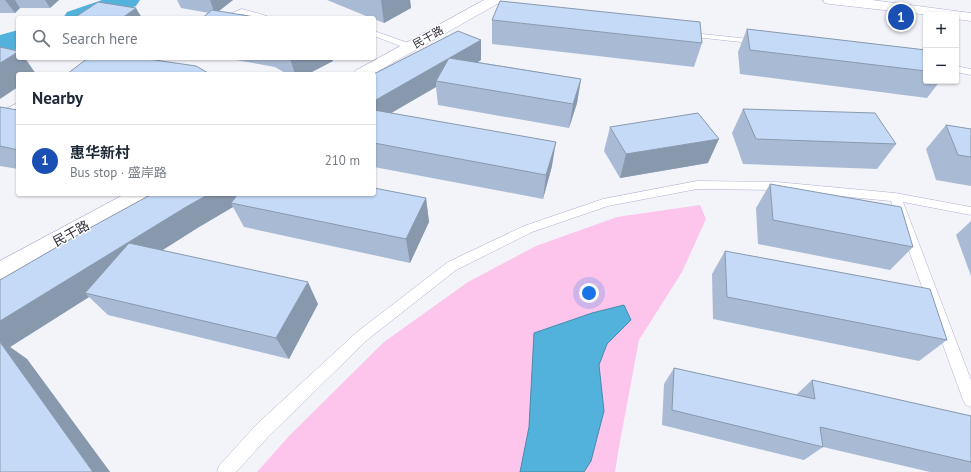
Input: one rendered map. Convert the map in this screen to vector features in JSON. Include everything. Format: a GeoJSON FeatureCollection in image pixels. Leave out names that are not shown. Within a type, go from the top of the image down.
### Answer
{"type":"FeatureCollection","features":[{"type":"Feature","properties":{"kind":"street","name":"民干路"},"geometry":{"type":"LineString","coordinates":[[365,72],[494,0]]}},
{"type":"Feature","properties":{"kind":"street"},"geometry":{"type":"LineString","coordinates":[[830,0],[911,8],[971,17]]}},
{"type":"Feature","properties":{"kind":"street"},"geometry":{"type":"LineString","coordinates":[[940,0],[971,4]]}},
{"type":"Feature","properties":{"kind":"street","name":"民干路"},"geometry":{"type":"LineString","coordinates":[[0,272],[138,196]]}},
{"type":"Feature","properties":{"kind":"lane"},"geometry":{"type":"LineString","coordinates":[[229,16],[242,11],[258,16]]}},
{"type":"Feature","properties":{"kind":"lane"},"geometry":{"type":"LineString","coordinates":[[676,33],[770,44]]}},
{"type":"Feature","properties":{"kind":"lane"},"geometry":{"type":"LineString","coordinates":[[376,34],[411,47]]}},
{"type":"Feature","properties":{"kind":"lane"},"geometry":{"type":"LineString","coordinates":[[959,70],[971,72]]}},
{"type":"Feature","properties":{"kind":"lane"},"geometry":{"type":"LineString","coordinates":[[0,116],[16,107]]}},
{"type":"Feature","properties":{"kind":"lane"},"geometry":{"type":"LineString","coordinates":[[225,472],[263,430],[362,336],[452,266],[528,229],[607,202],[697,185],[776,186],[895,197],[971,211]]}},
{"type":"Feature","properties":{"kind":"lane"},"geometry":{"type":"LineString","coordinates":[[895,197],[971,400]]}},
{"type":"Feature","properties":{"kind":"shaded area"},"geometry":{"type":"Polygon","coordinates":[[[700,205],[706,219],[682,272],[639,340],[615,472],[257,472],[289,436],[384,342],[468,282],[536,246],[617,217],[700,205]]]}},
{"type":"Feature","properties":{"kind":"water"},"geometry":{"type":"Polygon","coordinates":[[[624,305],[631,320],[607,344],[599,365],[604,411],[591,461],[584,472],[520,472],[529,427],[534,333],[592,313],[624,305]]]}},
{"type":"Feature","properties":{"kind":"building"},"geometry":{"type":"Polygon","coordinates":[[[500,1],[700,22],[702,43],[492,20],[500,1]]]}},
{"type":"Feature","properties":{"kind":"building"},"geometry":{"type":"Polygon","coordinates":[[[98,2],[136,8],[125,16],[77,16],[98,2]]]}},
{"type":"Feature","properties":{"kind":"building"},"geometry":{"type":"Polygon","coordinates":[[[212,10],[249,16],[204,16],[212,10]]]}},
{"type":"Feature","properties":{"kind":"building"},"geometry":{"type":"Polygon","coordinates":[[[747,29],[923,50],[923,71],[750,50],[747,29]]]}},
{"type":"Feature","properties":{"kind":"building"},"geometry":{"type":"Polygon","coordinates":[[[458,31],[481,40],[376,100],[376,73],[458,31]]]}},
{"type":"Feature","properties":{"kind":"building"},"geometry":{"type":"Polygon","coordinates":[[[0,47],[16,51],[16,53],[0,63],[0,47]]]}},
{"type":"Feature","properties":{"kind":"building"},"geometry":{"type":"Polygon","coordinates":[[[449,58],[581,79],[573,104],[436,81],[449,58]]]}},
{"type":"Feature","properties":{"kind":"building"},"geometry":{"type":"Polygon","coordinates":[[[85,60],[155,60],[196,66],[206,72],[70,72],[85,60]]]}},
{"type":"Feature","properties":{"kind":"building"},"geometry":{"type":"Polygon","coordinates":[[[0,107],[16,110],[16,150],[0,146],[0,107]]]}},
{"type":"Feature","properties":{"kind":"building"},"geometry":{"type":"Polygon","coordinates":[[[743,109],[875,113],[896,144],[756,139],[743,109]]]}},
{"type":"Feature","properties":{"kind":"building"},"geometry":{"type":"Polygon","coordinates":[[[376,110],[556,142],[546,175],[376,143],[376,110]]]}},
{"type":"Feature","properties":{"kind":"building"},"geometry":{"type":"Polygon","coordinates":[[[698,113],[719,139],[626,154],[610,127],[698,113]]]}},
{"type":"Feature","properties":{"kind":"building"},"geometry":{"type":"Polygon","coordinates":[[[946,125],[971,129],[971,157],[958,155],[946,125]]]}},
{"type":"Feature","properties":{"kind":"building"},"geometry":{"type":"Polygon","coordinates":[[[770,184],[901,207],[913,247],[773,220],[770,184]]]}},
{"type":"Feature","properties":{"kind":"building"},"geometry":{"type":"Polygon","coordinates":[[[376,188],[426,198],[406,239],[231,203],[236,196],[376,196],[376,188]]]}},
{"type":"Feature","properties":{"kind":"building"},"geometry":{"type":"Polygon","coordinates":[[[148,196],[205,196],[0,321],[0,280],[148,196]]]}},
{"type":"Feature","properties":{"kind":"building"},"geometry":{"type":"Polygon","coordinates":[[[129,243],[308,282],[276,338],[85,293],[129,243]]]}},
{"type":"Feature","properties":{"kind":"building"},"geometry":{"type":"Polygon","coordinates":[[[725,251],[930,289],[947,340],[727,297],[725,251]]]}},
{"type":"Feature","properties":{"kind":"building"},"geometry":{"type":"Polygon","coordinates":[[[0,342],[93,472],[0,472],[0,342]]]}},
{"type":"Feature","properties":{"kind":"building"},"geometry":{"type":"Polygon","coordinates":[[[674,368],[815,399],[812,380],[971,416],[971,462],[820,427],[823,447],[672,410],[674,368]]]}},
{"type":"Feature","properties":{"kind":"waterway"},"geometry":{"type":"LineString","coordinates":[[83,16],[127,0]]}},
{"type":"Feature","properties":{"kind":"waterway"},"geometry":{"type":"LineString","coordinates":[[0,45],[16,40]]}},
{"type":"Feature","properties":{"kind":"place","name":"惠华新村"},"geometry":{"type":"Point","coordinates":[901,17]}}]}
